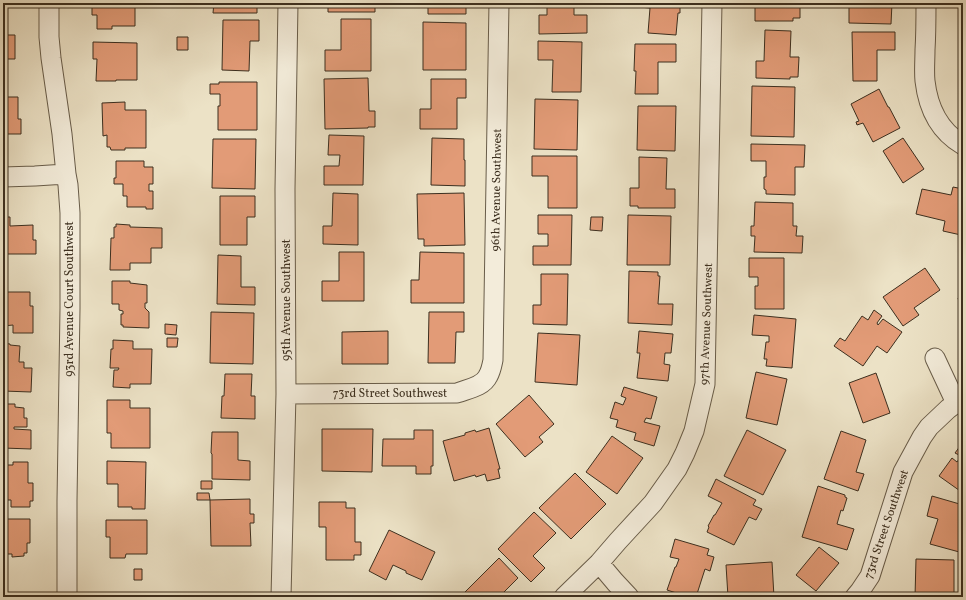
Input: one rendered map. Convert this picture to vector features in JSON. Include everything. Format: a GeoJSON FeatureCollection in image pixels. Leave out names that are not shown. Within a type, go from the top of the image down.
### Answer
{"type":"FeatureCollection","features":[{"type":"Feature","properties":{"kind":"street","name":"93rd Avenue Court Southwest"},"geometry":{"type":"LineString","coordinates":[[49,3],[49,37],[68,185],[70,229],[67,597]]}},
{"type":"Feature","properties":{"kind":"street","name":"95th Avenue Southwest"},"geometry":{"type":"LineString","coordinates":[[281,597],[286,394],[285,189],[288,3]]}},
{"type":"Feature","properties":{"kind":"street","name":"96th Avenue Southwest"},"geometry":{"type":"LineString","coordinates":[[489,376],[493,360],[499,3]]}},
{"type":"Feature","properties":{"kind":"street","name":"97th Avenue Southwest"},"geometry":{"type":"LineString","coordinates":[[564,597],[599,563],[653,503],[677,469],[694,431],[705,384],[712,3]]}},
{"type":"Feature","properties":{"kind":"street"},"geometry":{"type":"LineString","coordinates":[[926,3],[925,80],[931,107],[944,129],[954,139],[963,145]]}},
{"type":"Feature","properties":{"kind":"street"},"geometry":{"type":"LineString","coordinates":[[3,177],[66,174]]}},
{"type":"Feature","properties":{"kind":"street"},"geometry":{"type":"LineString","coordinates":[[936,358],[959,400]]}},
{"type":"Feature","properties":{"kind":"street","name":"73rd Street Southwest"},"geometry":{"type":"LineString","coordinates":[[286,394],[457,393],[477,386],[485,381],[489,376]]}},
{"type":"Feature","properties":{"kind":"street","name":"73rd Street Southwest"},"geometry":{"type":"LineString","coordinates":[[855,597],[870,576],[903,472],[929,427],[959,400]]}},
{"type":"Feature","properties":{"kind":"street"},"geometry":{"type":"LineString","coordinates":[[599,563],[629,597]]}},
{"type":"Feature","properties":{"kind":"building"},"geometry":{"type":"Polygon","coordinates":[[[92,3],[135,3],[135,26],[112,26],[112,29],[97,29],[97,15],[92,15],[92,3]]]}},
{"type":"Feature","properties":{"kind":"building"},"geometry":{"type":"Polygon","coordinates":[[[214,3],[257,3],[257,13],[213,13],[214,3]]]}},
{"type":"Feature","properties":{"kind":"building"},"geometry":{"type":"Polygon","coordinates":[[[328,3],[375,3],[375,12],[328,12],[328,3]]]}},
{"type":"Feature","properties":{"kind":"building"},"geometry":{"type":"Polygon","coordinates":[[[428,3],[466,3],[466,14],[428,14],[428,3]]]}},
{"type":"Feature","properties":{"kind":"building"},"geometry":{"type":"Polygon","coordinates":[[[547,3],[574,3],[574,15],[587,15],[587,33],[539,34],[539,15],[547,15],[547,3]]]}},
{"type":"Feature","properties":{"kind":"building"},"geometry":{"type":"Polygon","coordinates":[[[629,3],[680,3],[680,13],[678,13],[676,35],[648,33],[650,8],[628,6],[629,3]]]}},
{"type":"Feature","properties":{"kind":"building"},"geometry":{"type":"Polygon","coordinates":[[[755,3],[800,3],[800,18],[793,18],[793,21],[755,21],[755,3]]]}},
{"type":"Feature","properties":{"kind":"building"},"geometry":{"type":"Polygon","coordinates":[[[849,3],[892,3],[891,24],[849,23],[849,3]]]}},
{"type":"Feature","properties":{"kind":"building"},"geometry":{"type":"Polygon","coordinates":[[[341,19],[371,19],[371,71],[325,71],[325,50],[341,50],[341,19]]]}},
{"type":"Feature","properties":{"kind":"building"},"geometry":{"type":"Polygon","coordinates":[[[223,20],[259,20],[259,41],[250,41],[249,71],[222,70],[223,20]]]}},
{"type":"Feature","properties":{"kind":"building"},"geometry":{"type":"Polygon","coordinates":[[[423,22],[466,23],[466,70],[423,70],[423,22]]]}},
{"type":"Feature","properties":{"kind":"building"},"geometry":{"type":"Polygon","coordinates":[[[3,23],[7,23],[7,35],[15,35],[15,59],[3,59],[3,23]]]}},
{"type":"Feature","properties":{"kind":"building"},"geometry":{"type":"Polygon","coordinates":[[[765,30],[791,31],[790,57],[799,57],[798,77],[790,77],[790,79],[756,78],[756,61],[764,61],[765,30]]]}},
{"type":"Feature","properties":{"kind":"building"},"geometry":{"type":"Polygon","coordinates":[[[852,32],[895,32],[895,50],[877,50],[877,81],[853,81],[852,32]]]}},
{"type":"Feature","properties":{"kind":"building"},"geometry":{"type":"Polygon","coordinates":[[[177,37],[188,37],[188,50],[177,50],[177,37]]]}},
{"type":"Feature","properties":{"kind":"building"},"geometry":{"type":"Polygon","coordinates":[[[538,41],[582,42],[581,92],[552,92],[553,60],[538,60],[538,41]]]}},
{"type":"Feature","properties":{"kind":"building"},"geometry":{"type":"Polygon","coordinates":[[[93,42],[137,43],[137,80],[96,81],[97,59],[93,59],[93,42]]]}},
{"type":"Feature","properties":{"kind":"building"},"geometry":{"type":"Polygon","coordinates":[[[635,44],[676,44],[676,62],[658,62],[658,94],[635,94],[635,44]]]}},
{"type":"Feature","properties":{"kind":"building"},"geometry":{"type":"Polygon","coordinates":[[[368,78],[369,111],[375,111],[375,127],[325,129],[324,79],[368,78]]]}},
{"type":"Feature","properties":{"kind":"building"},"geometry":{"type":"Polygon","coordinates":[[[431,79],[466,79],[466,98],[457,98],[457,129],[420,129],[420,109],[431,109],[431,79]]]}},
{"type":"Feature","properties":{"kind":"building"},"geometry":{"type":"Polygon","coordinates":[[[219,82],[257,82],[257,130],[218,130],[218,106],[220,106],[220,94],[210,94],[210,84],[219,84],[219,82]]]}},
{"type":"Feature","properties":{"kind":"building"},"geometry":{"type":"Polygon","coordinates":[[[752,86],[795,87],[794,137],[751,136],[752,86]]]}},
{"type":"Feature","properties":{"kind":"building"},"geometry":{"type":"Polygon","coordinates":[[[879,89],[900,128],[873,142],[863,123],[857,125],[856,122],[859,121],[851,104],[879,89]]]}},
{"type":"Feature","properties":{"kind":"building"},"geometry":{"type":"Polygon","coordinates":[[[3,97],[18,97],[18,119],[21,119],[21,134],[3,134],[3,97]]]}},
{"type":"Feature","properties":{"kind":"building"},"geometry":{"type":"Polygon","coordinates":[[[535,99],[578,100],[577,150],[534,149],[535,99]]]}},
{"type":"Feature","properties":{"kind":"building"},"geometry":{"type":"Polygon","coordinates":[[[125,102],[125,110],[146,110],[146,148],[111,150],[110,147],[107,147],[107,135],[103,136],[102,103],[125,102]]]}},
{"type":"Feature","properties":{"kind":"building"},"geometry":{"type":"Polygon","coordinates":[[[638,106],[676,106],[675,151],[637,150],[638,106]]]}},
{"type":"Feature","properties":{"kind":"building"},"geometry":{"type":"Polygon","coordinates":[[[329,135],[364,136],[363,185],[324,185],[324,166],[339,166],[340,155],[328,155],[329,135]]]}},
{"type":"Feature","properties":{"kind":"building"},"geometry":{"type":"Polygon","coordinates":[[[432,138],[464,139],[465,186],[431,185],[432,138]]]}},
{"type":"Feature","properties":{"kind":"building"},"geometry":{"type":"Polygon","coordinates":[[[903,138],[924,169],[903,183],[883,151],[903,138]]]}},
{"type":"Feature","properties":{"kind":"building"},"geometry":{"type":"Polygon","coordinates":[[[213,139],[256,139],[255,189],[212,188],[213,139]]]}},
{"type":"Feature","properties":{"kind":"building"},"geometry":{"type":"Polygon","coordinates":[[[751,144],[805,145],[804,167],[795,167],[795,195],[766,194],[766,190],[764,189],[764,177],[766,177],[766,161],[751,161],[751,144]]]}},
{"type":"Feature","properties":{"kind":"building"},"geometry":{"type":"Polygon","coordinates":[[[532,156],[577,156],[577,208],[548,208],[548,176],[532,176],[532,156]]]}},
{"type":"Feature","properties":{"kind":"building"},"geometry":{"type":"Polygon","coordinates":[[[639,157],[667,158],[666,189],[675,189],[675,208],[638,208],[638,206],[630,206],[630,188],[639,188],[639,157]]]}},
{"type":"Feature","properties":{"kind":"building"},"geometry":{"type":"Polygon","coordinates":[[[116,161],[144,161],[144,167],[153,167],[153,184],[149,184],[149,191],[153,191],[153,209],[146,209],[146,207],[127,207],[127,196],[123,196],[123,184],[114,184],[114,178],[116,178],[116,161]]]}},
{"type":"Feature","properties":{"kind":"building"},"geometry":{"type":"Polygon","coordinates":[[[953,187],[963,189],[963,224],[961,235],[943,231],[945,221],[916,214],[922,189],[951,195],[953,187]]]}},
{"type":"Feature","properties":{"kind":"building"},"geometry":{"type":"Polygon","coordinates":[[[333,193],[358,194],[358,245],[323,244],[323,226],[332,226],[333,193]]]}},
{"type":"Feature","properties":{"kind":"building"},"geometry":{"type":"Polygon","coordinates":[[[464,193],[465,245],[424,246],[424,239],[418,239],[417,194],[464,193]]]}},
{"type":"Feature","properties":{"kind":"building"},"geometry":{"type":"Polygon","coordinates":[[[220,196],[255,196],[255,217],[247,217],[247,245],[220,245],[220,196]]]}},
{"type":"Feature","properties":{"kind":"building"},"geometry":{"type":"Polygon","coordinates":[[[755,202],[793,203],[793,226],[797,226],[796,236],[803,236],[802,253],[754,252],[755,236],[751,236],[751,226],[754,226],[755,202]]]}},
{"type":"Feature","properties":{"kind":"building"},"geometry":{"type":"Polygon","coordinates":[[[538,215],[572,215],[571,265],[533,265],[533,246],[548,246],[548,234],[538,234],[538,215]]]}},
{"type":"Feature","properties":{"kind":"building"},"geometry":{"type":"Polygon","coordinates":[[[628,215],[671,216],[670,265],[627,265],[628,215]]]}},
{"type":"Feature","properties":{"kind":"building"},"geometry":{"type":"Polygon","coordinates":[[[3,217],[10,217],[10,226],[33,225],[33,240],[36,240],[36,254],[3,254],[3,217]]]}},
{"type":"Feature","properties":{"kind":"building"},"geometry":{"type":"Polygon","coordinates":[[[591,217],[603,217],[602,231],[590,230],[591,217]]]}},
{"type":"Feature","properties":{"kind":"building"},"geometry":{"type":"Polygon","coordinates":[[[116,224],[130,225],[130,227],[162,228],[162,248],[151,248],[151,263],[130,263],[130,270],[110,270],[111,238],[114,238],[114,227],[116,227],[116,224]]]}},
{"type":"Feature","properties":{"kind":"building"},"geometry":{"type":"Polygon","coordinates":[[[339,252],[364,252],[364,301],[322,301],[322,281],[339,281],[339,252]]]}},
{"type":"Feature","properties":{"kind":"building"},"geometry":{"type":"Polygon","coordinates":[[[420,252],[464,253],[464,303],[411,303],[411,280],[419,280],[420,252]]]}},
{"type":"Feature","properties":{"kind":"building"},"geometry":{"type":"Polygon","coordinates":[[[218,255],[241,256],[241,287],[255,287],[255,305],[217,304],[218,255]]]}},
{"type":"Feature","properties":{"kind":"building"},"geometry":{"type":"Polygon","coordinates":[[[749,258],[784,258],[784,309],[755,309],[755,286],[758,286],[758,277],[749,277],[749,258]]]}},
{"type":"Feature","properties":{"kind":"building"},"geometry":{"type":"Polygon","coordinates":[[[925,268],[940,290],[914,308],[919,315],[903,326],[883,297],[925,268]]]}},
{"type":"Feature","properties":{"kind":"building"},"geometry":{"type":"Polygon","coordinates":[[[629,271],[658,272],[658,276],[660,276],[658,304],[673,304],[672,325],[628,323],[629,271]]]}},
{"type":"Feature","properties":{"kind":"building"},"geometry":{"type":"Polygon","coordinates":[[[541,274],[568,274],[567,325],[533,324],[533,305],[541,305],[541,274]]]}},
{"type":"Feature","properties":{"kind":"building"},"geometry":{"type":"Polygon","coordinates":[[[112,281],[130,281],[130,283],[147,285],[147,303],[145,303],[145,308],[149,312],[149,328],[123,327],[123,325],[121,325],[121,314],[123,314],[123,311],[119,310],[119,304],[112,304],[112,281]]]}},
{"type":"Feature","properties":{"kind":"building"},"geometry":{"type":"Polygon","coordinates":[[[3,292],[30,292],[30,306],[33,306],[33,333],[13,333],[13,325],[3,326],[3,292]]]}},
{"type":"Feature","properties":{"kind":"building"},"geometry":{"type":"Polygon","coordinates":[[[963,296],[963,316],[958,298],[963,296]]]}},
{"type":"Feature","properties":{"kind":"building"},"geometry":{"type":"Polygon","coordinates":[[[874,310],[882,316],[877,323],[878,325],[883,319],[902,332],[887,353],[877,346],[863,366],[834,346],[840,338],[845,341],[862,316],[868,320],[874,310]]]}},
{"type":"Feature","properties":{"kind":"building"},"geometry":{"type":"Polygon","coordinates":[[[211,312],[254,313],[253,364],[210,363],[211,312]]]}},
{"type":"Feature","properties":{"kind":"building"},"geometry":{"type":"Polygon","coordinates":[[[429,312],[464,312],[464,332],[456,332],[455,363],[428,363],[429,312]]]}},
{"type":"Feature","properties":{"kind":"building"},"geometry":{"type":"Polygon","coordinates":[[[754,315],[796,319],[792,368],[766,366],[767,359],[764,359],[766,342],[769,342],[769,336],[752,335],[754,315]]]}},
{"type":"Feature","properties":{"kind":"building"},"geometry":{"type":"Polygon","coordinates":[[[165,324],[177,325],[176,335],[165,334],[165,324]]]}},
{"type":"Feature","properties":{"kind":"building"},"geometry":{"type":"Polygon","coordinates":[[[388,331],[388,364],[342,364],[342,332],[388,331]]]}},
{"type":"Feature","properties":{"kind":"building"},"geometry":{"type":"Polygon","coordinates":[[[639,331],[673,334],[671,353],[665,353],[664,364],[670,365],[668,381],[637,378],[640,353],[637,353],[639,331]]]}},
{"type":"Feature","properties":{"kind":"building"},"geometry":{"type":"Polygon","coordinates":[[[538,333],[580,335],[577,385],[535,382],[538,333]]]}},
{"type":"Feature","properties":{"kind":"building"},"geometry":{"type":"Polygon","coordinates":[[[167,338],[178,338],[177,347],[167,347],[167,338]]]}},
{"type":"Feature","properties":{"kind":"building"},"geometry":{"type":"Polygon","coordinates":[[[113,340],[133,341],[133,349],[152,349],[151,384],[130,384],[130,388],[113,387],[114,370],[118,370],[119,368],[110,368],[113,340]]]}},
{"type":"Feature","properties":{"kind":"building"},"geometry":{"type":"Polygon","coordinates":[[[3,343],[20,346],[19,362],[24,362],[24,368],[32,368],[31,392],[3,391],[3,343]]]}},
{"type":"Feature","properties":{"kind":"building"},"geometry":{"type":"Polygon","coordinates":[[[756,372],[787,379],[777,425],[746,418],[756,372]]]}},
{"type":"Feature","properties":{"kind":"building"},"geometry":{"type":"Polygon","coordinates":[[[876,373],[890,413],[863,423],[849,383],[876,373]]]}},
{"type":"Feature","properties":{"kind":"building"},"geometry":{"type":"Polygon","coordinates":[[[225,374],[252,374],[251,396],[255,396],[255,419],[221,418],[225,374]]]}},
{"type":"Feature","properties":{"kind":"building"},"geometry":{"type":"Polygon","coordinates":[[[624,387],[657,397],[651,419],[646,418],[644,422],[660,426],[654,446],[634,440],[636,433],[616,427],[618,420],[610,418],[615,402],[623,405],[626,398],[621,396],[624,387]]]}},
{"type":"Feature","properties":{"kind":"building"},"geometry":{"type":"Polygon","coordinates":[[[529,395],[554,424],[539,437],[543,442],[525,457],[496,424],[529,395]]]}},
{"type":"Feature","properties":{"kind":"building"},"geometry":{"type":"Polygon","coordinates":[[[107,400],[130,400],[130,408],[150,408],[150,448],[111,448],[111,433],[107,433],[107,400]]]}},
{"type":"Feature","properties":{"kind":"building"},"geometry":{"type":"Polygon","coordinates":[[[3,402],[6,402],[6,404],[15,404],[15,407],[24,408],[24,418],[27,418],[27,427],[14,427],[14,429],[31,430],[31,449],[3,448],[3,402]]]}},
{"type":"Feature","properties":{"kind":"building"},"geometry":{"type":"Polygon","coordinates":[[[489,428],[500,469],[498,469],[500,478],[487,481],[485,474],[476,477],[475,475],[454,481],[443,441],[465,435],[465,433],[475,430],[476,432],[489,428]]]}},
{"type":"Feature","properties":{"kind":"building"},"geometry":{"type":"Polygon","coordinates":[[[322,429],[373,429],[372,472],[322,471],[322,429]]]}},
{"type":"Feature","properties":{"kind":"building"},"geometry":{"type":"Polygon","coordinates":[[[414,430],[433,430],[433,466],[431,466],[431,474],[416,474],[416,466],[382,466],[383,439],[414,439],[414,430]]]}},
{"type":"Feature","properties":{"kind":"building"},"geometry":{"type":"Polygon","coordinates":[[[747,430],[786,450],[763,495],[724,476],[747,430]]]}},
{"type":"Feature","properties":{"kind":"building"},"geometry":{"type":"Polygon","coordinates":[[[841,431],[866,440],[856,472],[864,474],[858,491],[824,479],[841,431]]]}},
{"type":"Feature","properties":{"kind":"building"},"geometry":{"type":"Polygon","coordinates":[[[212,432],[238,432],[238,460],[250,461],[250,480],[212,479],[212,432]]]}},
{"type":"Feature","properties":{"kind":"building"},"geometry":{"type":"Polygon","coordinates":[[[612,436],[643,458],[617,494],[586,472],[612,436]]]}},
{"type":"Feature","properties":{"kind":"building"},"geometry":{"type":"Polygon","coordinates":[[[963,442],[963,493],[939,476],[952,458],[957,462],[961,456],[955,453],[963,442]]]}},
{"type":"Feature","properties":{"kind":"building"},"geometry":{"type":"Polygon","coordinates":[[[107,461],[146,462],[145,509],[118,507],[118,484],[107,484],[107,461]]]}},
{"type":"Feature","properties":{"kind":"building"},"geometry":{"type":"Polygon","coordinates":[[[13,462],[28,462],[28,483],[33,483],[33,501],[30,501],[30,507],[11,507],[11,500],[3,500],[3,465],[13,465],[13,462]]]}},
{"type":"Feature","properties":{"kind":"building"},"geometry":{"type":"Polygon","coordinates":[[[575,473],[606,504],[571,539],[539,508],[575,473]]]}},
{"type":"Feature","properties":{"kind":"building"},"geometry":{"type":"Polygon","coordinates":[[[716,479],[756,500],[753,505],[762,509],[756,520],[749,517],[734,545],[707,532],[708,526],[722,503],[708,496],[716,479]]]}},
{"type":"Feature","properties":{"kind":"building"},"geometry":{"type":"Polygon","coordinates":[[[201,481],[212,481],[212,489],[201,489],[201,481]]]}},
{"type":"Feature","properties":{"kind":"building"},"geometry":{"type":"Polygon","coordinates":[[[818,486],[845,495],[847,498],[843,511],[841,510],[837,524],[854,529],[847,550],[802,537],[818,486]]]}},
{"type":"Feature","properties":{"kind":"building"},"geometry":{"type":"Polygon","coordinates":[[[197,493],[209,493],[210,500],[197,500],[197,493]]]}},
{"type":"Feature","properties":{"kind":"building"},"geometry":{"type":"Polygon","coordinates":[[[932,496],[963,505],[963,553],[930,544],[938,519],[927,516],[932,496]]]}},
{"type":"Feature","properties":{"kind":"building"},"geometry":{"type":"Polygon","coordinates":[[[250,499],[250,514],[254,514],[254,523],[250,523],[251,546],[211,546],[210,500],[250,499]]]}},
{"type":"Feature","properties":{"kind":"building"},"geometry":{"type":"Polygon","coordinates":[[[319,502],[346,502],[346,508],[355,508],[355,542],[361,542],[361,555],[354,555],[354,560],[326,560],[326,527],[319,527],[319,502]]]}},
{"type":"Feature","properties":{"kind":"building"},"geometry":{"type":"Polygon","coordinates":[[[534,512],[556,533],[533,556],[545,568],[531,582],[498,549],[534,512]]]}},
{"type":"Feature","properties":{"kind":"building"},"geometry":{"type":"Polygon","coordinates":[[[3,519],[30,519],[30,543],[27,543],[27,553],[24,553],[24,556],[12,557],[12,554],[3,554],[3,519]]]}},
{"type":"Feature","properties":{"kind":"building"},"geometry":{"type":"Polygon","coordinates":[[[106,520],[147,520],[147,554],[126,554],[125,558],[110,558],[110,537],[106,537],[106,520]]]}},
{"type":"Feature","properties":{"kind":"building"},"geometry":{"type":"Polygon","coordinates":[[[389,530],[435,552],[422,580],[393,565],[386,580],[369,571],[389,530]]]}},
{"type":"Feature","properties":{"kind":"building"},"geometry":{"type":"Polygon","coordinates":[[[675,539],[709,549],[707,555],[714,557],[710,571],[705,569],[696,597],[689,597],[667,590],[679,559],[670,557],[675,539]]]}},
{"type":"Feature","properties":{"kind":"building"},"geometry":{"type":"Polygon","coordinates":[[[819,547],[839,563],[816,591],[796,575],[819,547]]]}},
{"type":"Feature","properties":{"kind":"building"},"geometry":{"type":"Polygon","coordinates":[[[499,558],[518,578],[499,597],[466,597],[463,594],[499,558]]]}},
{"type":"Feature","properties":{"kind":"building"},"geometry":{"type":"Polygon","coordinates":[[[916,559],[954,560],[954,597],[915,597],[916,559]]]}},
{"type":"Feature","properties":{"kind":"building"},"geometry":{"type":"Polygon","coordinates":[[[772,562],[774,597],[728,597],[726,565],[772,562]]]}},
{"type":"Feature","properties":{"kind":"building"},"geometry":{"type":"Polygon","coordinates":[[[134,569],[142,569],[142,580],[134,580],[134,569]]]}}]}
